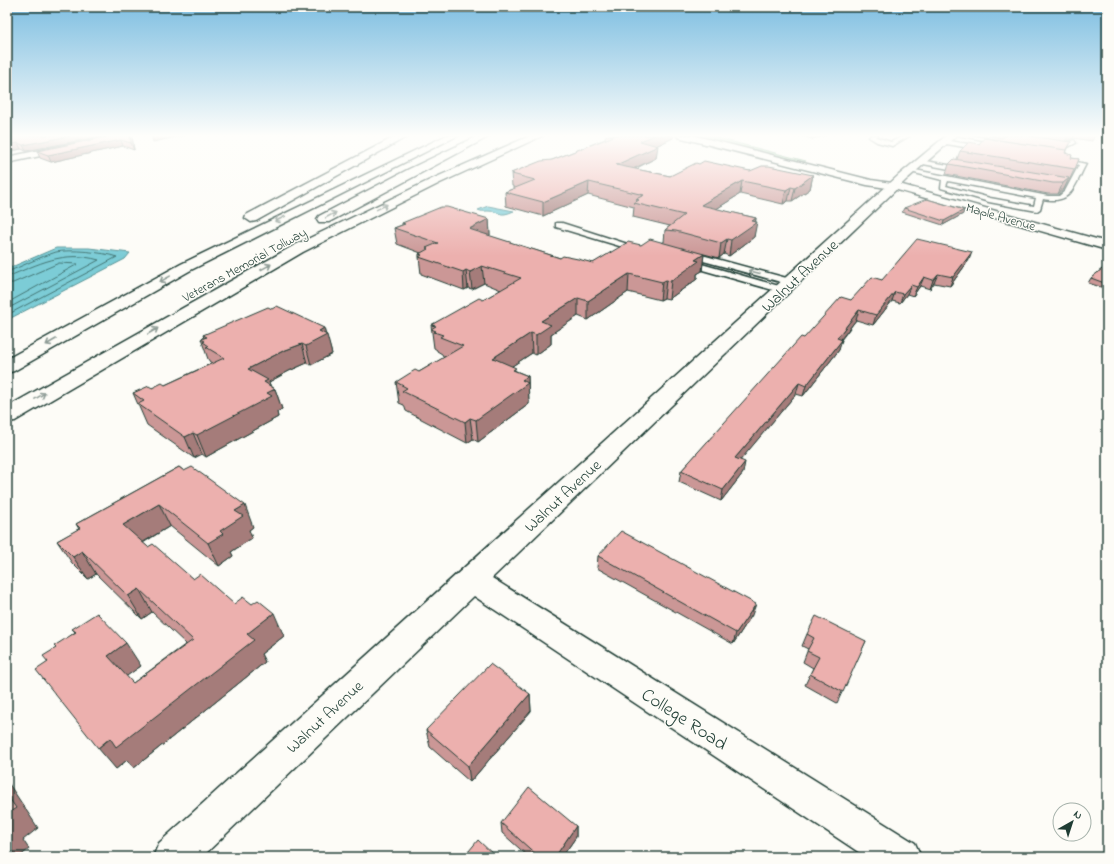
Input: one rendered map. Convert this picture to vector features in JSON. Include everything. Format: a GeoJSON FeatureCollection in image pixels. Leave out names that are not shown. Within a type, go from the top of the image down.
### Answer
{"type":"FeatureCollection","features":[{"type":"Feature","properties":{"kind":"main road"},"geometry":{"type":"LineString","coordinates":[[242,223],[330,175]]}},
{"type":"Feature","properties":{"kind":"main road","name":"Veterans Memorial Tollway"},"geometry":{"type":"LineString","coordinates":[[7,367],[186,267],[369,175]]}},
{"type":"Feature","properties":{"kind":"main road","name":"Veterans Memorial Tollway"},"geometry":{"type":"LineString","coordinates":[[170,306],[278,244],[405,175]]}},
{"type":"Feature","properties":{"kind":"main road"},"geometry":{"type":"LineString","coordinates":[[7,416],[103,359],[298,249],[449,175]]}},
{"type":"Feature","properties":{"kind":"main road","name":"Maple Avenue"},"geometry":{"type":"LineString","coordinates":[[841,175],[871,183],[895,186],[1107,246]]}},
{"type":"Feature","properties":{"kind":"main road","name":"Maple Avenue"},"geometry":{"type":"LineString","coordinates":[[866,175],[884,180],[895,186]]}},
{"type":"Feature","properties":{"kind":"main road","name":"Walnut Avenue"},"geometry":{"type":"LineString","coordinates":[[173,857],[470,579],[906,175]]}},
{"type":"Feature","properties":{"kind":"main road"},"geometry":{"type":"LineString","coordinates":[[64,320],[222,234]]}},
{"type":"Feature","properties":{"kind":"main road"},"geometry":{"type":"LineString","coordinates":[[7,404],[144,321]]}},
{"type":"Feature","properties":{"kind":"main road","name":"College Road"},"geometry":{"type":"LineString","coordinates":[[470,579],[901,857]]}},
{"type":"Feature","properties":{"kind":"lane"},"geometry":{"type":"LineString","coordinates":[[934,175],[945,179],[1040,196],[1061,198],[1070,188],[1077,175]]}},
{"type":"Feature","properties":{"kind":"lane"},"geometry":{"type":"LineString","coordinates":[[945,179],[943,187],[1003,203],[1037,209],[1040,196]]}},
{"type":"Feature","properties":{"kind":"lane"},"geometry":{"type":"LineString","coordinates":[[1063,186],[1070,188]]}},
{"type":"Feature","properties":{"kind":"lane"},"geometry":{"type":"LineString","coordinates":[[990,212],[1002,208],[1003,203]]}},
{"type":"Feature","properties":{"kind":"lane"},"geometry":{"type":"LineString","coordinates":[[559,225],[630,246],[648,249]]}},
{"type":"Feature","properties":{"kind":"lane"},"geometry":{"type":"LineString","coordinates":[[678,251],[787,286]]}},
{"type":"Feature","properties":{"kind":"lane"},"geometry":{"type":"LineString","coordinates":[[681,261],[787,286]]}},
{"type":"Feature","properties":{"kind":"water"},"geometry":{"type":"Polygon","coordinates":[[[488,206],[514,211],[502,214],[492,211],[478,210],[488,206]]]}},
{"type":"Feature","properties":{"kind":"water"},"geometry":{"type":"Polygon","coordinates":[[[56,248],[89,248],[130,253],[125,259],[7,320],[7,269],[56,248]]]}},
{"type":"Feature","properties":{"kind":"building"},"geometry":{"type":"Polygon","coordinates":[[[517,175],[813,175],[795,188],[791,187],[786,190],[742,181],[701,205],[756,218],[752,221],[757,222],[731,240],[727,239],[721,243],[676,231],[665,230],[684,215],[634,203],[639,200],[636,199],[644,195],[589,182],[543,202],[505,192],[535,180],[517,175]]]}},
{"type":"Feature","properties":{"kind":"building"},"geometry":{"type":"Polygon","coordinates":[[[1011,175],[1053,175],[1069,178],[1063,183],[1053,183],[1011,175]]]}},
{"type":"Feature","properties":{"kind":"building"},"geometry":{"type":"Polygon","coordinates":[[[927,199],[964,210],[944,221],[904,208],[927,199]]]}},
{"type":"Feature","properties":{"kind":"building"},"geometry":{"type":"Polygon","coordinates":[[[441,207],[447,207],[489,219],[469,229],[560,258],[563,256],[593,263],[628,242],[641,245],[650,239],[704,254],[695,260],[699,261],[671,281],[666,280],[662,282],[629,274],[588,301],[578,298],[541,321],[551,325],[536,335],[531,333],[493,358],[516,368],[513,370],[528,376],[522,380],[528,383],[476,420],[470,418],[465,422],[402,391],[407,388],[396,382],[415,370],[419,372],[463,346],[440,337],[443,335],[434,332],[436,331],[431,329],[436,326],[431,325],[479,298],[483,300],[521,278],[482,266],[470,272],[466,270],[463,272],[419,257],[422,255],[419,254],[428,249],[426,248],[438,243],[394,228],[405,224],[402,223],[441,207]]]}},
{"type":"Feature","properties":{"kind":"building"},"geometry":{"type":"Polygon","coordinates":[[[917,239],[972,252],[953,277],[938,274],[933,280],[924,277],[917,287],[911,285],[903,294],[895,292],[876,315],[859,310],[837,338],[842,340],[806,386],[799,383],[735,458],[745,462],[723,490],[681,471],[801,337],[804,338],[841,297],[851,300],[872,277],[882,280],[917,239]]]}},
{"type":"Feature","properties":{"kind":"building"},"geometry":{"type":"Polygon","coordinates":[[[1107,265],[1107,284],[1091,278],[1107,265]]]}},
{"type":"Feature","properties":{"kind":"building"},"geometry":{"type":"Polygon","coordinates":[[[277,306],[324,328],[319,331],[327,335],[306,346],[302,344],[283,351],[248,369],[268,380],[264,382],[275,389],[267,393],[272,396],[197,435],[193,433],[185,437],[138,404],[144,401],[133,393],[149,386],[152,388],[162,383],[165,385],[224,358],[206,347],[209,346],[201,339],[207,337],[203,335],[268,307],[272,309],[277,306]]]}},
{"type":"Feature","properties":{"kind":"building"},"geometry":{"type":"Polygon","coordinates":[[[179,467],[184,471],[192,467],[245,505],[235,511],[243,516],[220,531],[223,534],[208,543],[159,504],[123,525],[148,547],[153,544],[193,579],[200,574],[234,604],[243,597],[252,604],[258,600],[274,613],[247,634],[254,640],[116,747],[110,738],[98,748],[36,670],[48,662],[43,656],[56,648],[54,646],[76,632],[72,629],[97,613],[126,643],[108,656],[133,683],[193,640],[139,589],[128,596],[82,551],[73,557],[57,541],[80,528],[76,524],[179,467]]]}},
{"type":"Feature","properties":{"kind":"building"},"geometry":{"type":"Polygon","coordinates":[[[621,531],[756,604],[736,633],[598,556],[621,531]]]}},
{"type":"Feature","properties":{"kind":"building"},"geometry":{"type":"Polygon","coordinates":[[[816,616],[866,641],[843,692],[810,674],[819,657],[807,651],[814,638],[807,634],[816,616]]]}},
{"type":"Feature","properties":{"kind":"building"},"geometry":{"type":"Polygon","coordinates":[[[490,664],[530,694],[468,766],[426,730],[490,664]]]}},
{"type":"Feature","properties":{"kind":"building"},"geometry":{"type":"Polygon","coordinates":[[[529,787],[576,826],[555,857],[539,857],[501,823],[529,787]]]}},
{"type":"Feature","properties":{"kind":"building"},"geometry":{"type":"Polygon","coordinates":[[[7,795],[16,808],[7,814],[7,795]]]}},
{"type":"Feature","properties":{"kind":"building"},"geometry":{"type":"Polygon","coordinates":[[[478,840],[496,857],[464,857],[478,840]]]}}]}
